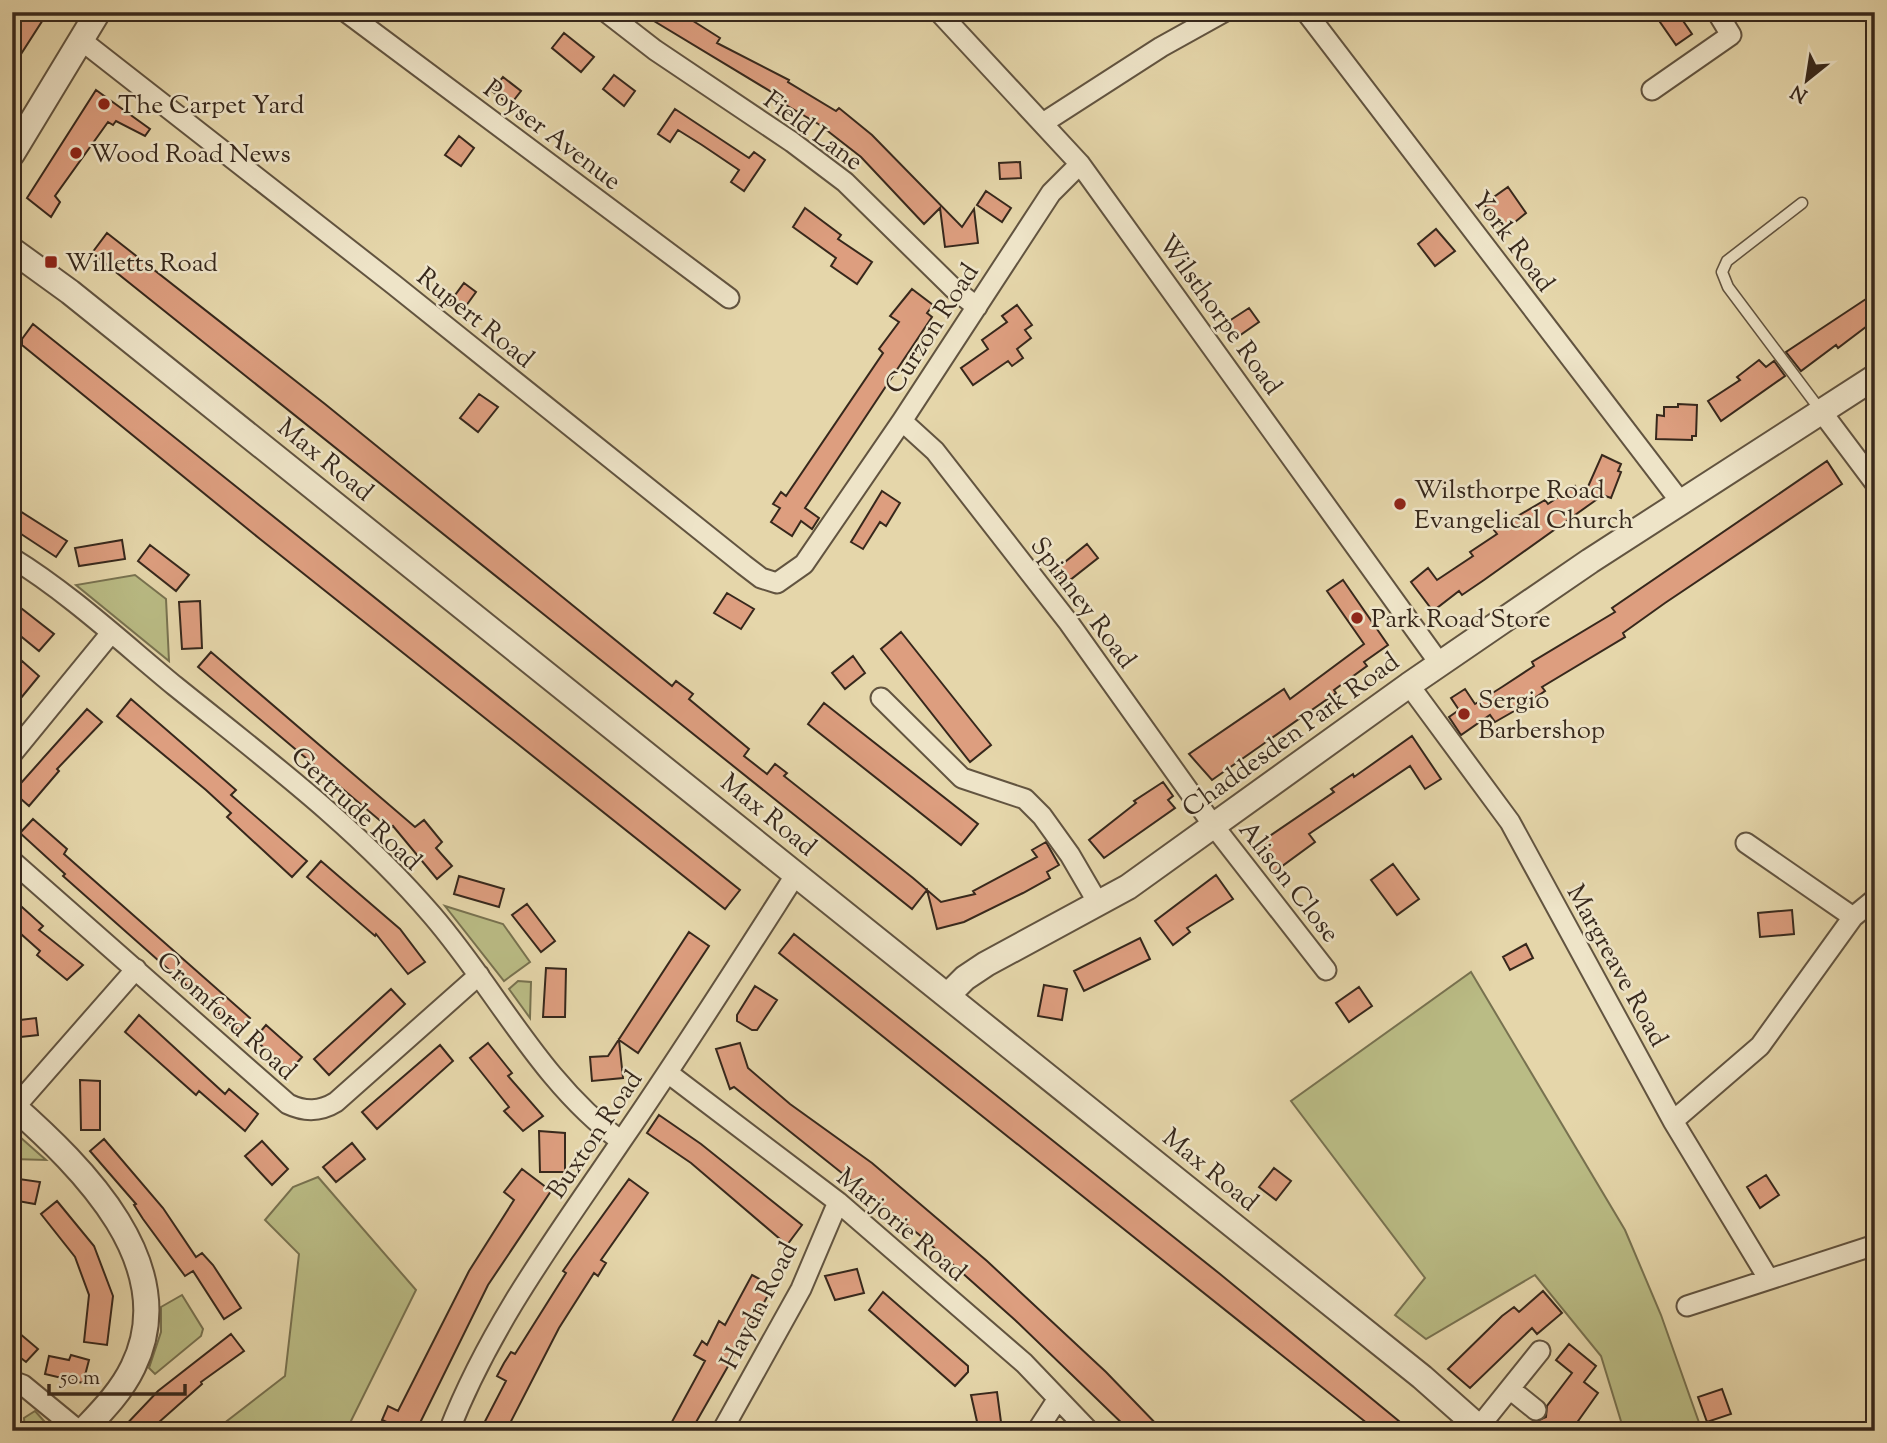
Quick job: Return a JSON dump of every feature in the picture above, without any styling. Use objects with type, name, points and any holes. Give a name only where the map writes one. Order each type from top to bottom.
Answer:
[{"type":"street","points":[[12,154],[99,12]]},
{"type":"street","name":"Poyser Avenue","points":[[346,12],[729,299]]},
{"type":"street","name":"Field Lane","points":[[606,12],[845,182],[954,289],[977,307]]},
{"type":"street","name":"Wilsthorpe Road","points":[[939,12],[1080,164],[1440,664]]},
{"type":"street","points":[[1043,122],[1161,47],[1224,12]]},
{"type":"street","name":"York Road","points":[[1306,12],[1680,501]]},
{"type":"street","points":[[1652,90],[1731,35],[1717,12]]},
{"type":"street","name":"Rupert Road","points":[[80,40],[394,284],[761,578],[777,583],[804,564],[831,525]]},
{"type":"street","name":"Curzon Road","points":[[831,525],[1051,193],[1080,164]]},
{"type":"street","name":"Max Road","points":[[12,250],[70,292],[948,995],[1422,1377],[1481,1429]]},
{"type":"street","name":"Chaddesden Park Road","points":[[948,995],[965,978],[986,964],[1137,881],[1409,685],[1680,501],[1875,377]]},
{"type":"street","points":[[1821,411],[1875,483]]},
{"type":"street","name":"Spinney Road","points":[[902,421],[922,436],[1069,623],[1213,825]]},
{"type":"street","name":"Gertrude Road","points":[[12,558],[111,633],[256,752],[369,851],[431,914],[554,1078],[592,1120],[621,1142]]},
{"type":"street","points":[[12,754],[111,633]]},
{"type":"street","name":"Margreave Road","points":[[1409,685],[1510,822],[1673,1121],[1768,1278]]},
{"type":"street","points":[[881,698],[962,778],[1026,799],[1070,855],[1098,903]]},
{"type":"street","name":"Alison Close","points":[[1213,825],[1325,970]]},
{"type":"street","points":[[1746,843],[1853,917]]},
{"type":"street","name":"Cromford Road","points":[[12,861],[288,1104],[309,1111],[336,1102],[479,975]]},
{"type":"street","name":"Buxton Road","points":[[449,1431],[463,1395],[529,1276],[668,1073],[796,874]]},
{"type":"street","points":[[1673,1121],[1760,1046],[1853,917],[1875,899]]},
{"type":"street","points":[[16,1380],[81,1431],[116,1394],[138,1353],[146,1309],[140,1266],[131,1241],[90,1185],[14,1106],[136,969]]},
{"type":"street","name":"Marjorie Road","points":[[668,1073],[838,1202],[1024,1363],[1089,1431]]},
{"type":"street","name":"Haydn Road","points":[[722,1431],[801,1289],[838,1202]]},
{"type":"street","points":[[1687,1306],[1875,1245]]},
{"type":"street","points":[[1481,1429],[1540,1351]]},
{"type":"street","points":[[1510,1389],[1536,1410]]},
{"type":"street","points":[[1037,1431],[1057,1400]]},
{"type":"lane","points":[[1802,203],[1727,261],[1722,272],[1728,287],[1821,411]]},
{"type":"green space","points":[[135,575],[166,599],[169,661],[76,585]]},
{"type":"green space","points":[[445,906],[503,924],[530,962],[504,981]]},
{"type":"green space","points":[[1471,972],[1625,1230],[1661,1315],[1702,1431],[1674,1431],[1672,1422],[1638,1431],[1624,1431],[1601,1356],[1535,1275],[1426,1339],[1395,1315],[1425,1278],[1291,1101]]},
{"type":"green space","points":[[518,981],[531,982],[530,1018],[509,989]]},
{"type":"green space","points":[[12,1130],[46,1160],[12,1159]]},
{"type":"green space","points":[[318,1177],[416,1290],[346,1431],[214,1431],[285,1376],[299,1254],[265,1220],[293,1187]]},
{"type":"green space","points":[[182,1295],[203,1329],[201,1336],[155,1374],[149,1368],[161,1332],[161,1307]]},
{"type":"green space","points":[[35,1411],[53,1431],[25,1431],[24,1418]]},
{"type":"building","points":[[12,12],[48,12],[12,68]]},
{"type":"building","points":[[661,12],[694,12],[690,19],[720,38],[717,43],[789,80],[788,82],[836,111],[839,108],[872,135],[962,227],[974,209],[978,243],[945,247],[940,208],[924,224],[861,157],[820,125],[786,105],[788,102],[654,21]]},
{"type":"building","points":[[1653,12],[1677,12],[1692,34],[1676,45]]},
{"type":"building","points":[[564,33],[594,57],[581,72],[552,48]]},
{"type":"building","points":[[614,75],[635,91],[624,106],[603,89]]},
{"type":"building","points":[[503,77],[521,91],[510,105],[492,91]]},
{"type":"building","points":[[96,90],[150,129],[145,136],[116,121],[113,125],[108,122],[55,196],[60,202],[51,217],[27,198]]},
{"type":"building","points":[[675,109],[749,158],[754,152],[765,160],[744,191],[731,182],[739,170],[702,145],[678,130],[670,142],[658,134]]},
{"type":"building","points":[[459,136],[474,148],[461,166],[445,155]]},
{"type":"building","points":[[1020,162],[1021,178],[1000,179],[999,163]]},
{"type":"building","points":[[1508,187],[1526,213],[1504,231],[1484,204]]},
{"type":"building","points":[[986,191],[1011,208],[1002,222],[977,205]]},
{"type":"building","points":[[805,208],[841,235],[838,239],[872,262],[857,284],[831,266],[836,258],[793,227]]},
{"type":"building","points":[[1436,229],[1455,251],[1435,266],[1418,244]]},
{"type":"building","points":[[107,233],[325,404],[672,686],[676,681],[693,694],[689,699],[749,749],[744,756],[767,774],[775,764],[787,773],[784,776],[913,878],[927,890],[912,909],[92,253]]},
{"type":"building","points":[[464,283],[476,292],[463,310],[450,302]]},
{"type":"building","points":[[912,289],[933,305],[927,313],[932,317],[805,508],[819,518],[812,529],[801,521],[792,536],[771,522],[780,508],[773,504],[781,492],[786,496],[883,353],[879,349],[899,322],[890,316]]},
{"type":"building","points":[[1875,293],[1875,320],[1801,371],[1786,352]]},
{"type":"building","points":[[1017,305],[1032,325],[1025,330],[1031,338],[1017,349],[1023,358],[1012,366],[1008,361],[973,385],[961,368],[988,349],[982,340],[1007,322],[1002,316]]},
{"type":"building","points":[[1249,308],[1259,322],[1236,338],[1226,323]]},
{"type":"building","points":[[33,324],[740,890],[725,909],[260,539],[22,345],[22,339]]},
{"type":"building","points":[[1759,360],[1766,367],[1774,361],[1785,376],[1721,421],[1708,401],[1740,380],[1737,377]]},
{"type":"building","points":[[479,394],[498,407],[478,432],[460,418]]},
{"type":"building","points":[[1678,404],[1697,405],[1696,436],[1692,436],[1692,440],[1656,439],[1657,415],[1664,416],[1664,407],[1678,407]]},
{"type":"building","points":[[1602,455],[1621,464],[1618,471],[1621,472],[1611,498],[1603,495],[1484,580],[1462,595],[1459,591],[1433,611],[1411,582],[1428,568],[1437,580],[1473,556],[1470,552],[1497,534],[1494,530],[1545,500],[1548,504],[1575,486],[1583,498]]},
{"type":"building","points":[[1827,461],[1842,484],[1665,603],[1623,633],[1625,637],[1542,687],[1545,691],[1523,706],[1495,722],[1490,715],[1461,735],[1449,717],[1459,710],[1451,698],[1465,689],[1475,704],[1502,687],[1534,666],[1532,662],[1615,612],[1612,608]]},
{"type":"building","points":[[882,491],[900,503],[886,526],[880,522],[863,549],[851,542]]},
{"type":"building","points":[[12,506],[67,541],[56,557],[12,528]]},
{"type":"building","points":[[122,540],[125,559],[79,566],[75,548]]},
{"type":"building","points":[[1087,544],[1098,558],[1065,584],[1054,571]]},
{"type":"building","points":[[150,545],[189,575],[176,591],[138,561]]},
{"type":"building","points":[[1343,580],[1388,645],[1364,662],[1367,666],[1334,690],[1336,693],[1212,780],[1189,754],[1284,689],[1290,699],[1364,644],[1327,591]]},
{"type":"building","points":[[727,593],[754,609],[741,629],[714,613]]},
{"type":"building","points":[[12,601],[54,634],[39,651],[12,629]]},
{"type":"building","points":[[200,601],[202,648],[182,649],[179,602]]},
{"type":"building","points":[[901,632],[991,745],[970,762],[881,649]]},
{"type":"building","points":[[211,652],[415,827],[424,820],[442,842],[436,848],[452,866],[437,879],[393,826],[390,829],[198,667]]},
{"type":"building","points":[[853,656],[865,673],[845,689],[832,673]]},
{"type":"building","points":[[22,661],[39,676],[12,709],[12,674]]},
{"type":"building","points":[[131,699],[236,790],[231,795],[307,861],[292,877],[227,817],[231,813],[206,790],[117,716]]},
{"type":"building","points":[[824,703],[978,824],[961,845],[808,724]]},
{"type":"building","points":[[87,709],[102,722],[57,769],[59,771],[29,806],[13,792]]},
{"type":"building","points":[[1412,736],[1441,779],[1425,789],[1410,766],[1309,834],[1315,842],[1274,872],[1255,846],[1334,792],[1331,789],[1353,774],[1354,777]]},
{"type":"building","points":[[1163,782],[1173,796],[1168,800],[1175,808],[1104,858],[1089,840],[1136,803],[1134,801]]},
{"type":"building","points":[[33,819],[67,849],[64,854],[250,1018],[238,1031],[63,876],[65,874],[20,833]]},
{"type":"building","points":[[1046,842],[1059,865],[1047,872],[1050,878],[1023,893],[964,922],[937,929],[927,890],[941,902],[975,894],[973,891],[1037,857],[1032,850]]},
{"type":"building","points":[[321,861],[400,929],[425,962],[408,974],[376,934],[375,936],[307,877]]},
{"type":"building","points":[[1393,864],[1419,899],[1397,915],[1371,880]]},
{"type":"building","points":[[1216,875],[1233,899],[1187,928],[1190,932],[1173,945],[1155,921]]},
{"type":"building","points":[[459,876],[504,889],[499,907],[454,894]]},
{"type":"building","points":[[12,898],[43,926],[39,930],[83,965],[67,980],[37,955],[40,951],[12,926]]},
{"type":"building","points":[[527,904],[555,941],[541,952],[512,915]]},
{"type":"building","points":[[1792,910],[1794,934],[1760,937],[1758,913]]},
{"type":"building","points":[[689,932],[709,946],[638,1053],[619,1040],[623,1078],[592,1081],[590,1057],[608,1056]]},
{"type":"building","points":[[794,934],[1220,1274],[1411,1431],[1381,1431],[1370,1422],[1368,1424],[779,953]]},
{"type":"building","points":[[1140,938],[1150,959],[1084,991],[1074,971]]},
{"type":"building","points":[[1526,944],[1533,958],[1510,970],[1503,957]]},
{"type":"building","points":[[546,968],[566,969],[565,1017],[543,1017]]},
{"type":"building","points":[[1044,985],[1067,989],[1062,1020],[1038,1016]]},
{"type":"building","points":[[755,986],[777,1000],[757,1030],[752,1030],[737,1021],[737,1015]]},
{"type":"building","points":[[1359,987],[1372,1006],[1349,1022],[1336,1003]]},
{"type":"building","points":[[391,989],[405,1004],[329,1075],[314,1059]]},
{"type":"building","points":[[139,1015],[225,1094],[229,1089],[258,1114],[245,1131],[199,1091],[196,1095],[125,1032]]},
{"type":"building","points":[[36,1018],[38,1035],[12,1038],[12,1021]]},
{"type":"building","points":[[266,1025],[302,1057],[290,1071],[254,1039]]},
{"type":"building","points":[[488,1043],[512,1073],[508,1076],[543,1116],[523,1131],[504,1111],[509,1107],[470,1058]]},
{"type":"building","points":[[740,1043],[748,1068],[790,1104],[872,1163],[987,1261],[1106,1372],[1163,1431],[1130,1431],[1015,1320],[922,1237],[734,1087],[730,1089],[716,1049]]},
{"type":"building","points":[[440,1045],[453,1061],[377,1129],[362,1112]]},
{"type":"building","points":[[80,1080],[100,1081],[100,1130],[81,1130]]},
{"type":"building","points":[[659,1115],[701,1144],[802,1225],[787,1245],[691,1163],[647,1133]]},
{"type":"building","points":[[539,1131],[565,1133],[565,1172],[540,1172]]},
{"type":"building","points":[[104,1139],[163,1208],[196,1257],[202,1253],[213,1265],[241,1308],[224,1319],[193,1271],[185,1276],[143,1219],[134,1205],[136,1204],[90,1151]]},
{"type":"building","points":[[262,1141],[288,1169],[272,1185],[245,1156]]},
{"type":"building","points":[[352,1143],[365,1159],[336,1182],[323,1167]]},
{"type":"building","points":[[1274,1168],[1291,1181],[1276,1200],[1259,1187]]},
{"type":"building","points":[[522,1169],[551,1191],[488,1285],[416,1431],[407,1431],[382,1420],[388,1406],[398,1411],[469,1271],[514,1200],[504,1192]]},
{"type":"building","points":[[1766,1175],[1779,1195],[1760,1208],[1747,1187]]},
{"type":"building","points":[[12,1178],[40,1182],[35,1204],[12,1200]]},
{"type":"building","points":[[629,1179],[648,1193],[601,1260],[606,1263],[598,1276],[594,1273],[559,1328],[506,1431],[480,1431],[506,1381],[497,1376],[504,1363],[511,1352],[515,1354],[566,1273],[563,1271]]},
{"type":"building","points":[[57,1201],[94,1246],[113,1296],[107,1345],[84,1342],[89,1295],[75,1257],[41,1214]]},
{"type":"building","points":[[857,1269],[864,1293],[835,1300],[825,1276]]},
{"type":"building","points":[[752,1275],[773,1286],[759,1312],[691,1431],[667,1431],[705,1361],[694,1355],[702,1341],[707,1345],[719,1321],[725,1325]]},
{"type":"building","points":[[1543,1291],[1562,1313],[1537,1334],[1532,1328],[1470,1388],[1448,1369],[1502,1316],[1514,1307],[1519,1312]]},
{"type":"building","points":[[883,1292],[968,1366],[968,1372],[955,1386],[869,1310]]},
{"type":"building","points":[[12,1327],[38,1349],[26,1362],[12,1351]]},
{"type":"building","points":[[231,1334],[244,1351],[201,1382],[202,1384],[149,1431],[120,1431],[158,1391]]},
{"type":"building","points":[[1569,1344],[1596,1366],[1584,1382],[1598,1393],[1571,1431],[1527,1431],[1534,1422],[1546,1417],[1547,1406],[1572,1373],[1556,1360]]},
{"type":"building","points":[[71,1355],[89,1360],[83,1383],[45,1374],[49,1356],[69,1360]]},
{"type":"building","points":[[1722,1389],[1731,1414],[1707,1422],[1698,1397]]},
{"type":"building","points":[[997,1392],[1001,1422],[978,1426],[971,1395]]},
{"type":"place","name":"The Carpet Yard","points":[[104,104]]},
{"type":"place","name":"Wood Road News","points":[[76,153]]},
{"type":"place","name":"Willetts Road","points":[[51,262]]},
{"type":"place","name":"Wilsthorpe Road Evangelical Church","points":[[1400,504]]},
{"type":"place","name":"Park Road Store","points":[[1357,618]]},
{"type":"place","name":"Sergio Barbershop","points":[[1464,714]]}]
